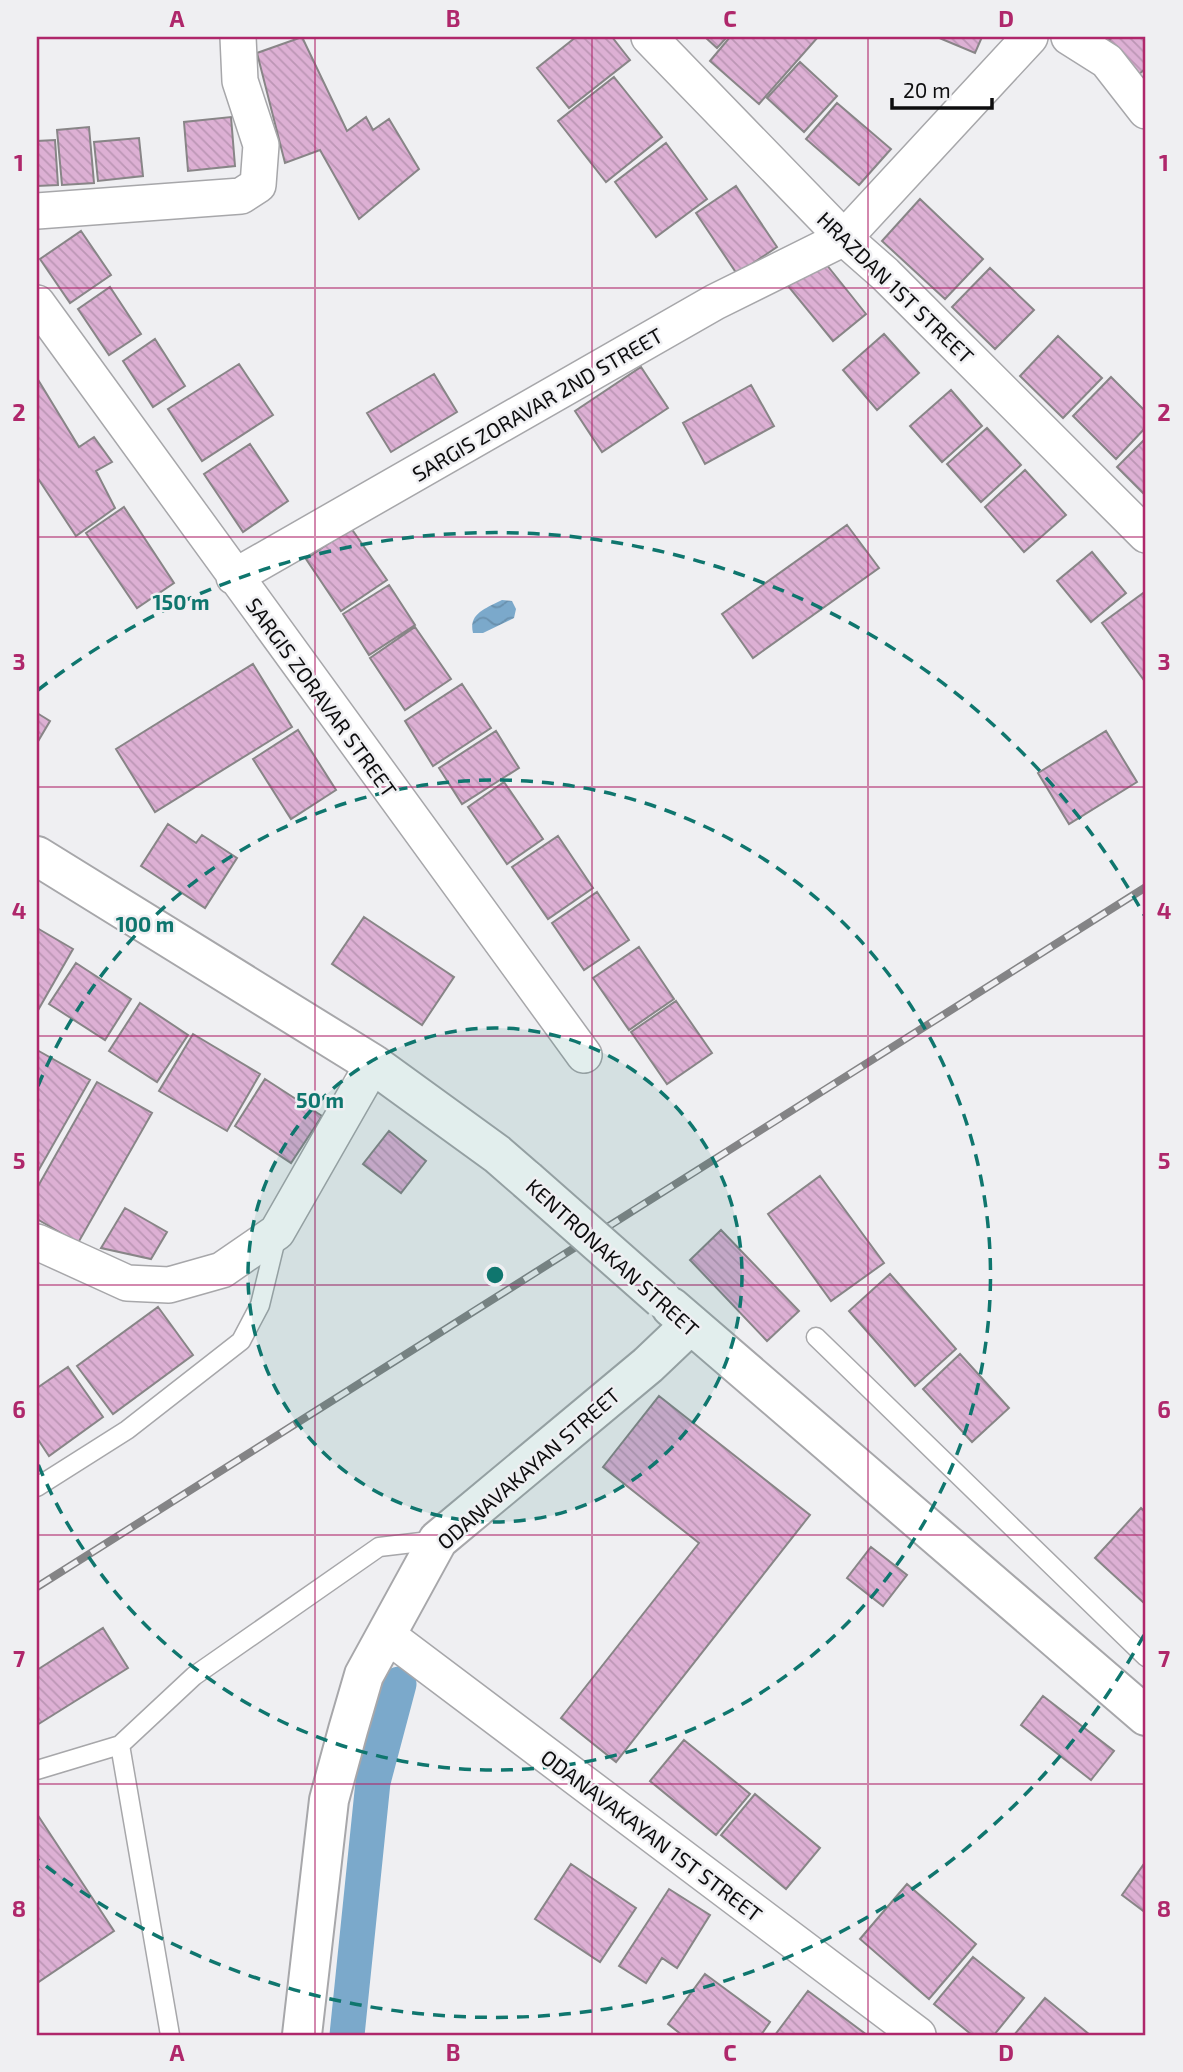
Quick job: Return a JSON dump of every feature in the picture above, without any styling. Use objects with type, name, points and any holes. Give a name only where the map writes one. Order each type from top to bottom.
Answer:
[{"type":"main road","name":"KENTRONAKAN STREET","points":[[37,856],[373,1064],[497,1154],[662,1298],[690,1326],[1146,1716]]},
{"type":"main road","name":"ODANAVAKAYAN STREET","points":[[302,2035],[329,1800],[365,1675],[438,1540],[648,1365],[690,1326]]},
{"type":"street","points":[[37,211],[241,195],[258,186],[261,145],[240,81],[238,37]]},
{"type":"street","name":"HRAZDAN 1ST STREET","points":[[649,37],[844,238],[885,274],[1146,535]]},
{"type":"street","points":[[844,238],[1030,37]]},
{"type":"street","points":[[1069,37],[1107,61],[1146,111]]},
{"type":"street","name":"SARGIS ZORAVAR 2ND STREET","points":[[234,577],[715,302],[844,238]]},
{"type":"street","name":"SARGIS ZORAVAR STREET","points":[[37,303],[584,1055]]},
{"type":"street","points":[[37,1242],[127,1283],[169,1285],[222,1270],[278,1232],[373,1064]]},
{"type":"street","name":"ODANAVAKAYAN 1ST STREET","points":[[387,1635],[918,2035]]},
{"type":"lane","points":[[37,1487],[127,1430],[241,1342],[260,1305],[278,1232]]},
{"type":"lane","points":[[816,1337],[1146,1657]]},
{"type":"lane","points":[[37,1770],[120,1745],[194,1676],[379,1546],[438,1540]]},
{"type":"lane","points":[[120,1745],[170,2035]]},
{"type":"water","points":[[502,600],[512,601],[516,609],[514,618],[483,633],[473,633],[472,626],[476,616]]},
{"type":"building","points":[[302,37],[347,131],[366,117],[373,130],[389,119],[419,169],[359,219],[320,150],[285,163],[257,53]]},
{"type":"building","points":[[576,37],[612,37],[630,60],[569,108],[537,68]]},
{"type":"building","points":[[705,37],[727,37],[717,48]]},
{"type":"building","points":[[730,37],[818,37],[759,104],[710,61]]},
{"type":"building","points":[[937,37],[982,37],[975,53]]},
{"type":"building","points":[[1113,37],[1146,37],[1146,68],[1137,76],[1109,40]]},
{"type":"building","points":[[800,62],[837,96],[804,132],[767,98]]},
{"type":"building","points":[[614,77],[662,137],[606,182],[558,121]]},
{"type":"building","points":[[837,103],[891,149],[859,185],[806,139]]},
{"type":"building","points":[[231,117],[235,166],[188,171],[184,122]]},
{"type":"building","points":[[89,127],[94,183],[62,185],[57,130]]},
{"type":"building","points":[[139,138],[143,176],[98,181],[94,142]]},
{"type":"building","points":[[55,140],[58,185],[37,186],[37,141]]},
{"type":"building","points":[[666,143],[707,199],[656,237],[615,182]]},
{"type":"building","points":[[736,186],[777,247],[737,274],[696,213]]},
{"type":"building","points":[[920,199],[983,259],[945,299],[882,241]]},
{"type":"building","points":[[81,231],[111,275],[70,303],[40,259]]},
{"type":"building","points":[[822,259],[866,314],[833,341],[788,286]]},
{"type":"building","points":[[990,268],[1034,310],[995,349],[952,307]]},
{"type":"building","points":[[110,287],[141,334],[109,355],[78,309]]},
{"type":"building","points":[[884,334],[919,373],[877,410],[843,370]]},
{"type":"building","points":[[1058,336],[1102,378],[1063,418],[1020,376]]},
{"type":"building","points":[[155,339],[185,386],[153,407],[123,361]]},
{"type":"building","points":[[239,364],[273,415],[202,461],[168,409]]},
{"type":"building","points":[[641,367],[668,408],[602,452],[575,411]]},
{"type":"building","points":[[434,374],[457,412],[391,452],[367,413]]},
{"type":"building","points":[[1111,377],[1146,412],[1146,427],[1116,459],[1073,416]]},
{"type":"building","points":[[37,378],[79,447],[94,437],[112,462],[96,471],[115,508],[76,536],[37,477]]},
{"type":"building","points":[[751,385],[774,426],[705,464],[683,423]]},
{"type":"building","points":[[951,390],[982,426],[942,462],[910,426]]},
{"type":"building","points":[[987,428],[1021,465],[981,502],[947,464]]},
{"type":"building","points":[[1146,438],[1146,496],[1117,467]]},
{"type":"building","points":[[250,444],[288,501],[243,532],[204,474]]},
{"type":"building","points":[[1025,470],[1066,515],[1024,552],[985,507]]},
{"type":"building","points":[[124,507],[174,583],[137,608],[86,533]]},
{"type":"building","points":[[847,525],[879,568],[753,658],[722,614]]},
{"type":"building","points":[[351,528],[387,580],[341,611],[306,559]]},
{"type":"building","points":[[1092,552],[1126,593],[1091,622],[1057,581]]},
{"type":"building","points":[[389,585],[415,625],[369,655],[343,614]]},
{"type":"building","points":[[1146,591],[1146,683],[1102,623]]},
{"type":"building","points":[[415,627],[451,679],[405,710],[370,658]]},
{"type":"building","points":[[253,664],[292,727],[155,812],[116,749]]},
{"type":"building","points":[[462,684],[491,728],[433,766],[405,721]]},
{"type":"building","points":[[37,713],[50,721],[37,743]]},
{"type":"building","points":[[298,730],[336,790],[291,819],[253,759]]},
{"type":"building","points":[[496,731],[519,768],[462,804],[439,768]]},
{"type":"building","points":[[1106,731],[1137,782],[1069,824],[1038,773]]},
{"type":"building","points":[[504,782],[543,839],[507,864],[468,807]]},
{"type":"building","points":[[168,824],[196,843],[202,835],[237,858],[205,908],[141,866]]},
{"type":"building","points":[[558,836],[593,888],[548,919],[512,867]]},
{"type":"building","points":[[597,892],[629,940],[584,970],[552,923]]},
{"type":"building","points":[[364,917],[454,977],[422,1025],[332,964]]},
{"type":"building","points":[[37,928],[73,949],[37,1012]]},
{"type":"building","points":[[639,947],[674,999],[629,1030],[593,978]]},
{"type":"building","points":[[76,963],[131,999],[105,1040],[49,1004]]},
{"type":"building","points":[[676,1001],[712,1053],[667,1084],[631,1032]]},
{"type":"building","points":[[140,1003],[188,1035],[157,1082],[109,1051]]},
{"type":"building","points":[[193,1034],[260,1074],[227,1131],[159,1091]]},
{"type":"building","points":[[37,1050],[90,1080],[37,1173]]},
{"type":"building","points":[[265,1079],[322,1116],[291,1163],[235,1126]]},
{"type":"building","points":[[97,1082],[152,1113],[78,1243],[37,1219],[37,1188]]},
{"type":"building","points":[[389,1131],[426,1161],[401,1193],[363,1164]]},
{"type":"building","points":[[820,1176],[884,1263],[831,1301],[768,1214]]},
{"type":"building","points":[[125,1208],[167,1232],[151,1259],[101,1248]]},
{"type":"building","points":[[721,1230],[799,1311],[767,1341],[690,1260]]},
{"type":"building","points":[[890,1274],[956,1349],[915,1386],[849,1311]]},
{"type":"building","points":[[158,1307],[193,1355],[113,1414],[77,1366]]},
{"type":"building","points":[[960,1354],[1009,1408],[972,1442],[923,1389]]},
{"type":"building","points":[[68,1367],[103,1417],[49,1456],[37,1438],[37,1388]]},
{"type":"building","points":[[659,1396],[810,1515],[616,1762],[561,1718],[699,1543],[603,1467]]},
{"type":"building","points":[[1141,1508],[1146,1513],[1144,1603],[1095,1558]]},
{"type":"building","points":[[871,1547],[907,1575],[883,1606],[847,1578]]},
{"type":"building","points":[[103,1628],[128,1668],[37,1725],[37,1670]]},
{"type":"building","points":[[1043,1696],[1114,1751],[1091,1780],[1021,1725]]},
{"type":"building","points":[[684,1740],[750,1794],[716,1835],[650,1781]]},
{"type":"building","points":[[755,1794],[820,1848],[786,1889],[721,1835]]},
{"type":"building","points":[[37,1814],[114,1931],[37,1983]]},
{"type":"building","points":[[1146,1861],[1146,1913],[1122,1895]]},
{"type":"building","points":[[571,1864],[636,1908],[600,1962],[535,1919]]},
{"type":"building","points":[[907,1884],[976,1944],[929,1999],[860,1939]]},
{"type":"building","points":[[669,1889],[710,1915],[677,1968],[662,1958],[646,1983],[619,1966]]},
{"type":"building","points":[[973,1957],[1024,1998],[994,2035],[972,2035],[934,2004]]},
{"type":"building","points":[[705,1974],[770,2022],[761,2035],[682,2035],[668,2024]]},
{"type":"building","points":[[808,1991],[867,2035],[775,2035]]},
{"type":"building","points":[[1045,1998],[1090,2035],[1014,2035]]},
{"type":"waterway","points":[[347,2035],[373,1782],[399,1684]]},
{"type":"railway","points":[[37,1587],[1146,887]]}]
